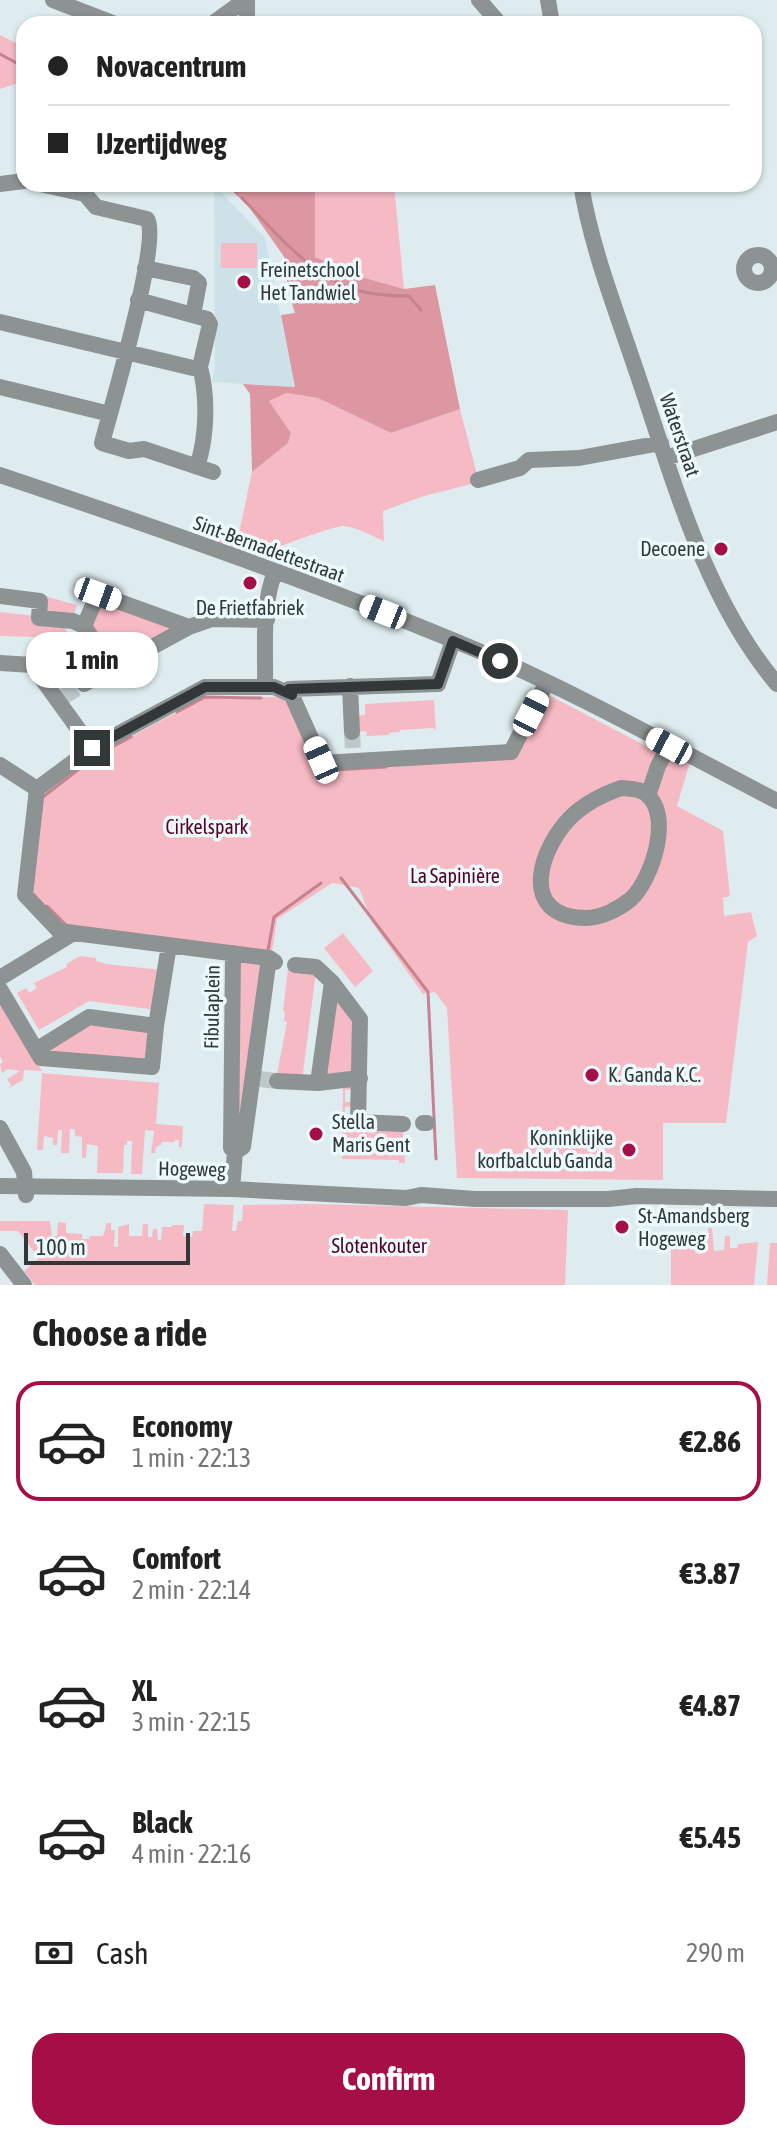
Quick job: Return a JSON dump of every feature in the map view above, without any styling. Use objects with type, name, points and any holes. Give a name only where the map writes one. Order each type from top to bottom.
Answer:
[{"type":"street","points":[[53,0],[94,16]]},
{"type":"street","points":[[223,16],[246,0]]},
{"type":"street","points":[[479,0],[493,16]]},
{"type":"street","points":[[76,192],[85,194],[96,207],[147,219],[152,226],[138,300],[102,443],[129,451],[144,449],[205,469],[202,453],[206,386],[200,367],[210,324],[207,319],[138,300]]},
{"type":"street","name":"Waterstraat","points":[[583,192],[614,306],[696,540],[745,643],[777,684]]},
{"type":"street","points":[[145,268],[193,278],[199,283],[193,315]]},
{"type":"street","points":[[0,322],[193,368],[200,367]]},
{"type":"street","points":[[0,387],[110,414]]},
{"type":"street","points":[[478,480],[520,468],[529,460],[664,450],[777,422]]},
{"type":"street","name":"Sint-Bernadettestraat","points":[[0,475],[324,589],[453,641],[547,682],[777,801]]},
{"type":"street","points":[[265,686],[269,586],[275,572]]},
{"type":"street","points":[[84,626],[98,594],[189,627]]},
{"type":"street","points":[[0,596],[40,601],[39,618],[73,621],[84,626],[111,667]]},
{"type":"street","points":[[84,684],[189,627],[212,619],[267,620]]},
{"type":"street","points":[[233,953],[59,931],[25,895],[37,789],[92,748],[205,687],[265,686],[291,692],[350,686],[438,684],[453,641]]},
{"type":"street","points":[[0,663],[32,665],[60,699],[92,748]]},
{"type":"street","points":[[291,692],[322,763],[353,756],[511,752],[547,682]]},
{"type":"street","points":[[350,686],[352,732]]},
{"type":"street","points":[[648,796],[669,746]]},
{"type":"street","points":[[0,765],[37,789]]},
{"type":"street","points":[[621,788],[637,789],[648,796],[658,809],[660,824],[650,865],[632,897],[610,912],[590,918],[575,917],[551,907],[541,893],[540,881],[549,849],[563,826],[605,793],[621,788]]},
{"type":"street","points":[[0,978],[72,934]]},
{"type":"street","points":[[0,989],[41,1058],[152,1067],[169,945]]},
{"type":"street","name":"Fibulaplein","points":[[232,1189],[235,1152],[231,1148],[233,953],[272,960],[263,1079],[243,1147],[235,1152]]},
{"type":"street","points":[[295,965],[316,967],[332,982],[360,1019],[358,1122],[403,1124]]},
{"type":"street","points":[[318,1083],[332,982]]},
{"type":"street","points":[[36,1050],[89,1017],[156,1026]]},
{"type":"street","points":[[263,1079],[318,1083],[360,1078]]},
{"type":"street","points":[[0,1128],[24,1172],[27,1191]]},
{"type":"street","name":"Hogeweg","points":[[0,1186],[27,1191],[232,1189],[383,1196],[421,1187],[437,1187],[506,1197],[777,1199]]},
{"type":"street","points":[[0,1254],[24,1285]]},
{"type":"shaded area","name":"Freinetschool Het Tandwiel","points":[[214,192],[221,192],[265,238],[295,387],[212,382],[215,365]]},
{"type":"shaded area","points":[[233,192],[315,192],[315,257],[365,278],[404,289],[435,285],[460,409],[391,433],[318,398],[286,393],[269,401],[291,433],[288,443],[252,472],[250,394],[243,384],[295,387],[281,315],[295,313],[288,291],[285,258],[249,207]]},
{"type":"green space","points":[[0,35],[16,43],[16,84],[0,89]]},
{"type":"green space","points":[[315,192],[395,192],[404,289],[365,278],[315,257]]},
{"type":"green space","points":[[221,243],[257,243],[257,268],[221,268]]},
{"type":"green space","points":[[286,393],[318,398],[391,433],[460,409],[479,482],[424,496],[383,511],[384,541],[343,526],[298,540],[255,559],[218,547],[221,534],[238,538],[252,472],[288,443],[291,433],[268,400]]},
{"type":"green space","points":[[41,595],[77,605],[72,620],[43,618]]},
{"type":"green space","points":[[102,603],[172,628],[115,661],[90,627]]},
{"type":"green space","points":[[0,612],[61,623],[94,669],[80,678],[71,664],[66,666],[47,643],[41,647],[36,644],[37,637],[0,636]]},
{"type":"green space","points":[[545,693],[661,754],[690,762],[677,806],[723,831],[730,896],[723,898],[724,916],[751,912],[757,936],[748,942],[726,1123],[663,1123],[663,1180],[457,1178],[447,1008],[435,992],[423,994],[372,922],[359,888],[332,883],[277,919],[272,951],[67,927],[32,892],[43,797],[97,755],[205,697],[285,697],[321,766],[513,755]]},
{"type":"green space","points":[[434,700],[436,730],[400,730],[389,735],[367,736],[366,731],[357,732],[356,716],[365,715],[365,704]]},
{"type":"green space","points":[[343,933],[373,971],[355,987],[324,948]]},
{"type":"green space","points":[[80,956],[96,958],[96,961],[106,964],[162,970],[156,1010],[89,1001],[39,1030],[17,993],[26,988],[29,993],[37,988],[34,983],[67,967],[66,964]]},
{"type":"green space","points":[[237,961],[262,961],[239,1144]]},
{"type":"green space","points":[[288,969],[316,972],[302,1081],[277,1074],[287,1022],[284,1021],[283,1010]]},
{"type":"green space","points":[[335,999],[352,1019],[352,1074],[326,1074]]},
{"type":"green space","points":[[0,1001],[42,1071],[24,1070],[23,1080],[9,1088],[11,1085],[7,1079],[20,1071],[8,1069],[2,1073]]},
{"type":"green space","points":[[94,1023],[147,1030],[147,1060],[47,1053],[47,1049]]},
{"type":"green space","points":[[42,1073],[159,1083],[156,1124],[183,1126],[182,1147],[179,1147],[179,1140],[162,1142],[155,1153],[151,1153],[154,1131],[145,1130],[142,1174],[131,1174],[132,1141],[124,1145],[123,1173],[97,1173],[98,1146],[87,1144],[86,1158],[82,1158],[82,1137],[75,1136],[75,1129],[70,1129],[69,1153],[61,1153],[62,1130],[58,1130],[57,1145],[53,1145],[53,1138],[44,1136],[43,1150],[37,1150]]},
{"type":"green space","points":[[354,1085],[354,1089],[345,1090],[345,1102],[354,1102],[354,1106],[345,1107],[345,1126],[403,1127],[405,1163],[399,1163],[399,1160],[342,1159],[343,1086]]},
{"type":"green space","name":"Slotenkouter","points":[[204,1204],[234,1205],[232,1231],[236,1231],[238,1221],[242,1221],[243,1205],[568,1210],[565,1285],[35,1285],[24,1271],[39,1258],[18,1231],[0,1231],[0,1221],[50,1221],[52,1236],[57,1236],[58,1222],[66,1223],[66,1233],[82,1234],[82,1239],[89,1239],[90,1236],[103,1236],[107,1223],[111,1223],[111,1230],[115,1230],[114,1247],[118,1247],[118,1227],[129,1224],[129,1236],[142,1236],[143,1224],[148,1224],[148,1237],[152,1237],[153,1229],[157,1229],[158,1240],[161,1240],[162,1227],[172,1225],[184,1225],[183,1236],[192,1237],[193,1231],[202,1231]]},
{"type":"green space","points":[[708,1228],[712,1228],[714,1251],[724,1250],[725,1236],[730,1236],[730,1248],[758,1242],[754,1285],[671,1285],[671,1235],[693,1238],[694,1232],[708,1232]]},
{"type":"green space","points":[[770,1243],[777,1243],[777,1285],[767,1285]]},
{"type":"waterway","points":[[0,54],[16,63]]},
{"type":"waterway","points":[[242,198],[291,248],[332,280],[362,291],[409,296],[421,310]]},
{"type":"waterway","points":[[177,712],[205,697],[261,698]]},
{"type":"waterway","points":[[43,797],[97,755],[131,737]]},
{"type":"waterway","points":[[334,770],[386,767]]},
{"type":"waterway","points":[[341,878],[428,992],[436,1159]]},
{"type":"waterway","points":[[268,950],[274,917],[321,883]]},
{"type":"waterway","points":[[47,906],[67,926]]},
{"type":"tunnel","points":[[63,697],[84,684]]},
{"type":"tunnel","points":[[352,732],[353,752]]},
{"type":"tunnel","points":[[260,1079],[277,1081]]},
{"type":"place","name":"Freinetschool Het Tandwiel","points":[[244,282]]},
{"type":"place","name":"Decoene","points":[[721,549]]},
{"type":"place","name":"De Frietfabriek","points":[[250,583]]},
{"type":"place","name":"K. Ganda K.C.","points":[[592,1075]]},
{"type":"place","name":"Stella Maris Gent","points":[[316,1134]]},
{"type":"place","name":"Koninklijke korfbalclub Ganda","points":[[629,1150]]},
{"type":"place","name":"St-Amandsberg Hogeweg","points":[[622,1227]]},
{"type":"route","points":[[92,748],[205,687],[265,686],[292,695],[289,689],[438,684],[453,641],[500,661]]},
{"type":"park label","name":"Cirkelspark","points":[[207,827]]},
{"type":"park label","name":"La Sapinière","points":[[455,876]]}]
